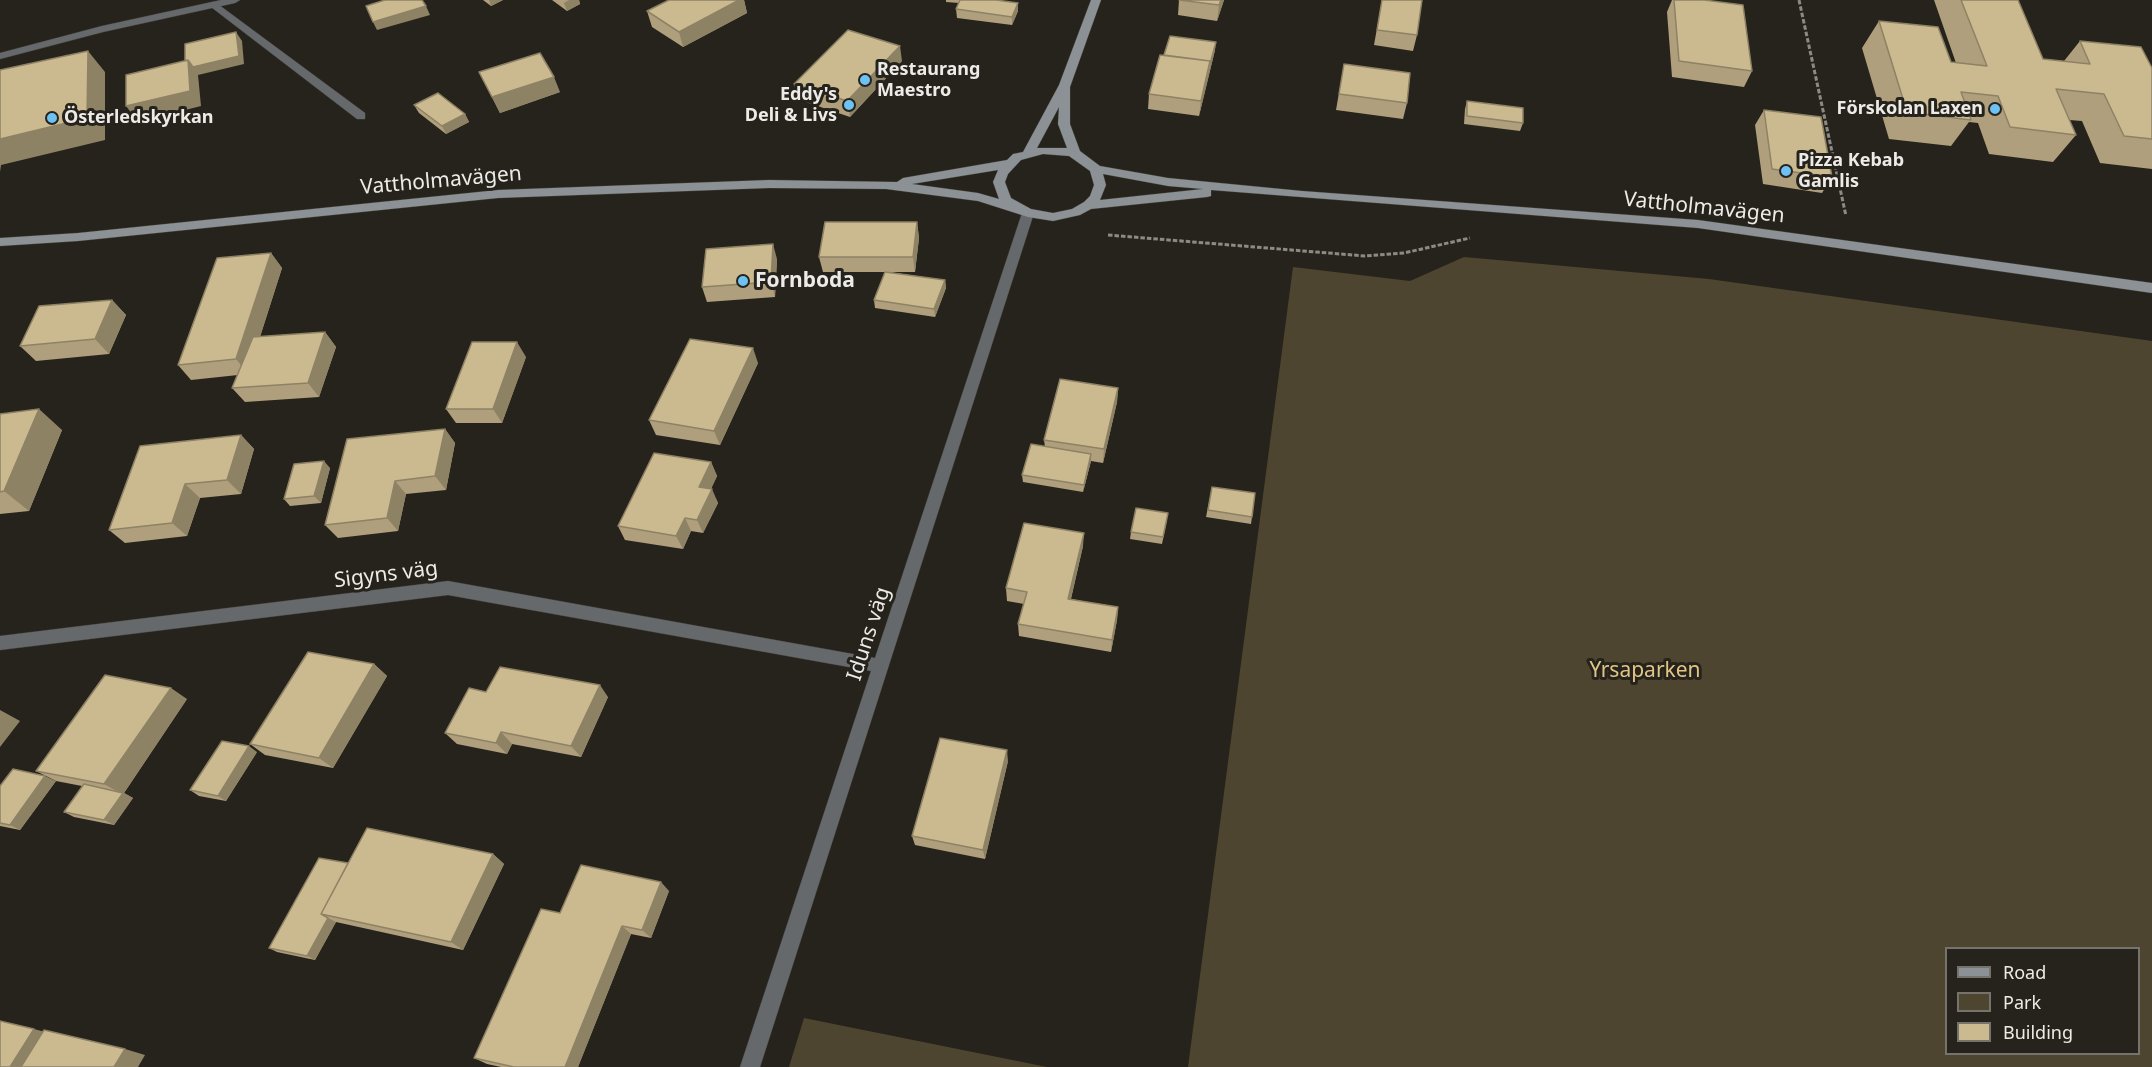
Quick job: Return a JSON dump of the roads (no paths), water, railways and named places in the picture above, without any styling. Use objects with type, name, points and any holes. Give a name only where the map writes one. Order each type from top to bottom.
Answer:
[{"type":"main road","points":[[1028,153],[1065,85],[1096,0]]},
{"type":"main road","points":[[1065,85],[1064,124],[1074,154]]},
{"type":"main road","points":[[1058,150],[1074,154],[1082,157],[1096,169],[1100,185],[1095,198],[1076,212],[1053,217],[1021,210],[1001,192],[999,182],[1002,173],[1009,164],[1028,153],[1058,150]]},
{"type":"main road","name":"Vattholmavägen","points":[[886,185],[1009,164]]},
{"type":"main road","name":"Vattholmavägen","points":[[1096,169],[1168,182],[1250,190],[1698,224],[2152,288]]},
{"type":"main road","name":"Vattholmavägen","points":[[0,242],[78,237],[498,194],[769,184],[886,185],[978,197],[1021,210]]},
{"type":"main road","name":"Vattholmavägen","points":[[1088,205],[1250,190]]},
{"type":"street","points":[[0,56],[102,29],[235,0]]},
{"type":"street","points":[[215,5],[362,116]]},
{"type":"street","name":"Iduns väg","points":[[750,1067],[880,666],[1021,210]]},
{"type":"street","name":"Sigyns väg","points":[[0,643],[448,588],[880,666]]},
{"type":"place","name":"Restaurang Maestro","points":[[865,80]]},
{"type":"place","name":"Eddy's Deli & Livs","points":[[849,105]]},
{"type":"place","name":"Förskolan Laxen","points":[[1995,109]]},
{"type":"place","name":"Österledskyrkan","points":[[52,118]]},
{"type":"place","name":"Pizza Kebab Gamlis","points":[[1786,171]]},
{"type":"place","name":"Fornboda","points":[[743,281]]},
{"type":"park label","name":"Yrsaparken","points":[[1645,671]]}]
